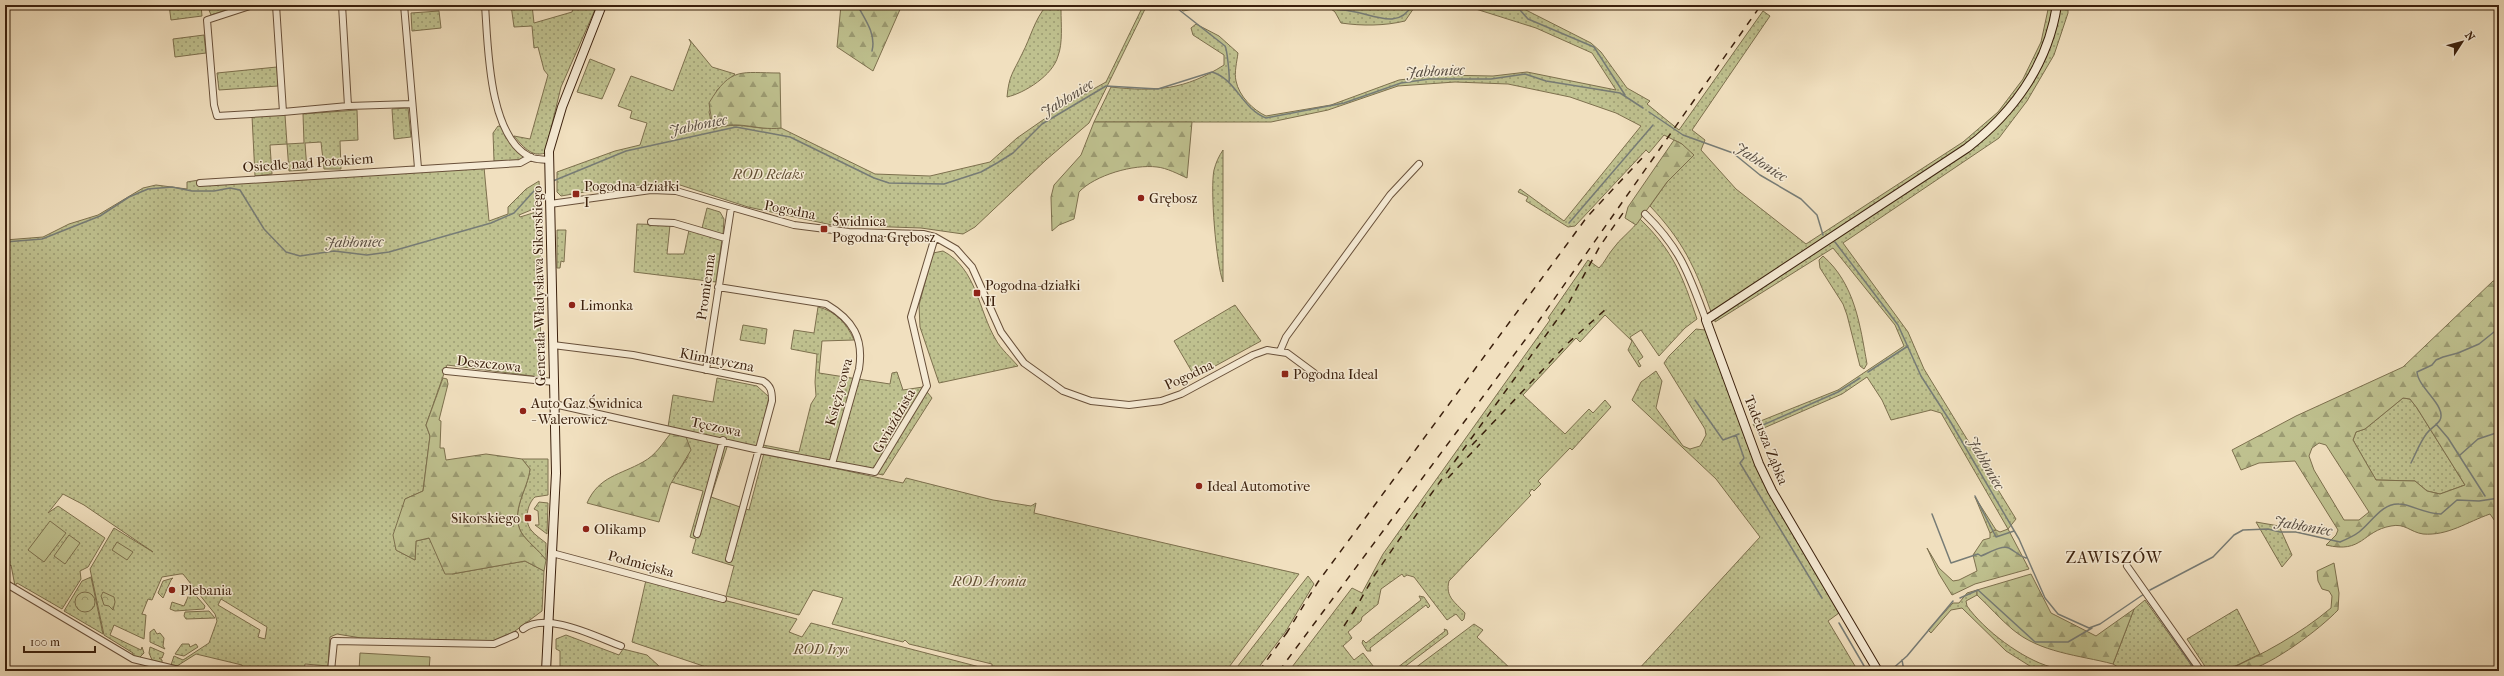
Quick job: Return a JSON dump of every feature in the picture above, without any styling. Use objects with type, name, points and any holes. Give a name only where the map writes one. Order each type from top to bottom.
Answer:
[{"type":"street","points":[[253,5],[207,20],[214,105],[217,116],[348,106],[412,104]]},
{"type":"street","points":[[276,5],[283,112]]},
{"type":"street","points":[[342,5],[348,106]]},
{"type":"street","points":[[404,5],[418,168]]},
{"type":"street","points":[[485,5],[495,97],[508,133],[523,152],[530,157],[548,160]]},
{"type":"street","name":"Generała Władysława Sikorskiego","points":[[546,671],[556,473],[556,404],[554,382],[548,160],[552,137],[562,107],[602,5]]},
{"type":"street","points":[[1706,320],[1967,148],[1992,128],[2009,110],[2030,81],[2046,48],[2057,5]]},
{"type":"street","name":"Osiedle nad Potokiem","points":[[200,183],[418,168],[520,163],[530,157]]},
{"type":"street","points":[[1280,351],[1286,337],[1390,195],[1420,164]]},
{"type":"street","name":"Pogodna","points":[[550,204],[651,190],[676,191],[794,225],[849,232],[923,234],[935,237],[956,249],[972,266],[994,319],[1014,352],[1034,372],[1076,396],[1108,404],[1144,404],[1161,401],[1181,394],[1253,355],[1267,350],[1280,351],[1297,358],[1314,372]]},
{"type":"street","name":"Promienna","points":[[706,370],[725,238],[731,208]]},
{"type":"street","name":"Tadeusza Ząbka","points":[[1646,214],[1662,231],[1681,257],[1759,464],[1772,491],[1878,671]]},
{"type":"street","points":[[651,222],[674,223],[725,238]]},
{"type":"street","name":"Gwiaździsta","points":[[872,472],[878,471],[928,386],[911,317],[935,237]]},
{"type":"street","name":"Księżycowa","points":[[718,287],[826,304],[840,312],[851,324],[858,339],[861,353],[859,369],[832,464]]},
{"type":"street","name":"Klimatyczna","points":[[553,345],[600,350],[762,381],[771,389],[772,401],[729,559]]},
{"type":"street","name":"Deszczowa","points":[[446,371],[554,382]]},
{"type":"street","name":"Tęczowa","points":[[556,404],[723,440],[759,450],[872,472]]},
{"type":"street","points":[[697,534],[723,440]]},
{"type":"street","name":"Podmiejska","points":[[552,553],[723,599]]},
{"type":"street","points":[[2127,566],[2201,671]]},
{"type":"street","points":[[5,583],[133,659],[182,671]]},
{"type":"street","points":[[523,629],[533,623],[565,625],[621,646]]},
{"type":"street","points":[[331,671],[334,641],[494,644],[515,635]]},
{"type":"street","points":[[147,671],[150,664]]},
{"type":"green space","points":[[169,5],[201,5],[202,16],[171,20]]},
{"type":"green space","points":[[207,5],[232,5],[233,8],[211,15]]},
{"type":"green space","points":[[511,5],[532,5],[534,23],[572,12],[575,5],[597,5],[561,87],[545,153],[535,154],[527,150],[514,136],[530,139],[548,75],[544,70],[538,47],[534,48],[532,26],[514,27]]},
{"type":"green space","points":[[841,5],[902,5],[873,71],[837,47]]},
{"type":"green space","points":[[1047,5],[1059,5],[1061,10],[1061,45],[1055,63],[1044,76],[1030,87],[1022,92],[1007,97],[1012,74],[1036,23]]},
{"type":"green space","name":"ROD Relaks","points":[[1115,5],[1147,5],[1089,123],[1046,160],[975,227],[963,234],[921,228],[832,225],[748,207],[677,184],[621,186],[561,196],[557,192],[557,172],[615,151],[640,145],[647,123],[630,118],[632,111],[618,106],[631,76],[673,91],[691,43],[689,39],[712,67],[735,74],[717,90],[709,112],[713,129],[731,125],[772,129],[781,128],[875,174],[930,176],[990,162],[1017,138],[1063,106],[1106,82],[1143,6]]},
{"type":"green space","points":[[1176,5],[1215,5],[1183,11]]},
{"type":"green space","points":[[1326,5],[1376,8],[1416,5],[1405,21],[1381,25],[1357,25],[1341,23],[1335,12]]},
{"type":"green space","points":[[1463,5],[1516,5],[1591,43],[1601,52],[1627,88],[1650,101],[1647,104],[1679,130],[1763,11],[1770,16],[1692,130],[1705,140],[1701,150],[1736,189],[1806,244],[1963,142],[1998,112],[2023,79],[2041,42],[2049,5],[2068,5],[2068,13],[2054,55],[2027,101],[1999,138],[1843,243],[1908,332],[1924,369],[2016,519],[2008,529],[1941,413],[1931,410],[1891,420],[1882,400],[1867,377],[1842,394],[1757,431],[1753,424],[1838,390],[1904,346],[1895,325],[1833,248],[1715,322],[1715,319],[1731,300],[1711,312],[1687,255],[1671,231],[1650,206],[1667,182],[1693,155],[1682,144],[1664,135],[1649,153],[1646,150],[1575,226],[1568,227],[1526,201],[1528,197],[1518,192],[1520,189],[1564,221],[1641,126],[1616,113],[1570,97],[1508,84],[1455,82],[1398,86],[1328,110],[1271,122],[1094,122],[1111,87],[1127,89],[1156,89],[1169,87],[1196,80],[1224,65],[1224,55],[1193,35],[1191,28],[1196,24],[1219,36],[1238,53],[1235,74],[1240,92],[1247,102],[1266,116],[1331,105],[1399,80],[1440,75],[1493,76],[1527,72],[1616,90],[1592,53],[1536,28]]},
{"type":"green space","points":[[439,11],[441,28],[412,31],[411,13]]},
{"type":"green space","points":[[204,35],[206,53],[175,57],[173,39]]},
{"type":"green space","points":[[590,59],[615,69],[602,99],[577,92]]},
{"type":"green space","points":[[277,67],[278,86],[219,90],[217,73]]},
{"type":"green space","points":[[756,72],[780,73],[781,128],[731,125],[713,129],[709,103],[717,91],[731,77],[738,74]]},
{"type":"green space","points":[[408,108],[411,137],[394,139],[392,109]]},
{"type":"green space","points":[[357,110],[358,140],[340,141],[341,169],[324,169],[321,142],[305,143],[307,170],[289,171],[287,144],[304,143],[303,114]]},
{"type":"green space","points":[[285,115],[287,144],[270,145],[272,174],[255,176],[252,116]]},
{"type":"green space","points":[[1094,122],[1192,122],[1187,178],[1172,171],[1157,167],[1137,167],[1115,172],[1095,180],[1079,192],[1074,219],[1059,225],[1052,231],[1051,197],[1054,185],[1081,155]]},
{"type":"green space","points":[[498,126],[502,127],[524,158],[517,161],[494,161],[493,133]]},
{"type":"green space","points":[[1674,140],[1682,144],[1694,155],[1667,182],[1636,225],[1625,218],[1628,207]]},
{"type":"green space","points":[[1223,150],[1223,282],[1220,273],[1216,243],[1213,209],[1213,179],[1214,170]]},
{"type":"green space","points":[[484,167],[489,221],[508,214],[508,207],[526,189],[539,181],[540,201],[535,204],[536,208],[519,215],[520,217],[536,212],[538,215],[541,266],[540,377],[447,365],[426,425],[430,436],[423,491],[405,499],[396,550],[415,560],[416,541],[430,538],[441,561],[452,574],[525,561],[544,571],[542,611],[507,637],[495,642],[361,638],[337,634],[330,637],[328,666],[305,664],[304,671],[243,671],[242,665],[196,654],[177,666],[171,665],[174,656],[183,660],[209,643],[217,621],[215,614],[183,574],[180,574],[162,577],[152,600],[148,599],[142,614],[146,615],[144,639],[114,625],[110,635],[141,650],[142,647],[144,653],[139,658],[132,656],[133,653],[104,635],[90,569],[114,528],[153,552],[84,505],[63,494],[48,513],[58,506],[105,538],[88,567],[80,571],[81,579],[62,609],[17,583],[15,586],[11,565],[5,568],[5,240],[43,237],[69,224],[98,215],[143,188],[156,185],[187,189],[187,182],[199,180]],"holes":[[[221,599],[267,627],[265,639],[258,637],[260,630],[218,605]]]},
{"type":"green space","points":[[707,208],[720,212],[724,219],[723,235],[702,228]]},
{"type":"green space","points":[[1640,219],[1661,242],[1676,265],[1687,289],[1697,319],[1685,328],[1659,356],[1641,330],[1630,337],[1643,357],[1638,361],[1641,366],[1639,367],[1628,350],[1632,341],[1605,315],[1580,342],[1576,338],[1523,395],[1565,434],[1589,409],[1593,413],[1605,400],[1611,407],[1572,450],[1570,448],[1538,481],[1541,484],[1534,491],[1532,489],[1529,493],[1531,495],[1449,581],[1448,591],[1452,599],[1465,613],[1462,621],[1456,614],[1447,620],[1414,577],[1407,575],[1404,577],[1402,574],[1381,589],[1378,604],[1362,617],[1361,621],[1348,632],[1352,638],[1343,646],[1354,660],[1363,653],[1377,671],[1289,671],[1352,588],[1362,593],[1383,554],[1550,320],[1548,318],[1588,260],[1599,268],[1615,246]]},
{"type":"green space","points":[[637,224],[670,225],[667,254],[684,254],[689,230],[722,239],[716,282],[634,272]]},
{"type":"green space","points":[[557,230],[566,230],[564,262],[561,261],[560,268],[557,268]]},
{"type":"green space","points":[[943,251],[963,268],[976,291],[996,340],[1018,366],[939,383],[920,327],[919,305],[933,253]]},
{"type":"green space","points":[[1823,256],[1834,267],[1849,292],[1862,335],[1867,364],[1864,369],[1860,366],[1843,304],[1820,268],[1819,260]]},
{"type":"green space","points":[[2493,281],[2499,281],[2499,527],[2490,514],[2441,533],[2423,534],[2396,525],[2374,532],[2362,541],[2348,547],[2326,545],[2336,535],[2338,530],[2295,461],[2259,463],[2241,470],[2232,450],[2296,416],[2403,367]],"holes":[[[2403,398],[2410,399],[2417,408],[2465,485],[2440,494],[2427,491],[2415,481],[2376,480],[2353,440],[2356,432],[2365,429]],[[2319,443],[2326,445],[2369,512],[2359,520],[2344,520],[2314,470],[2309,456],[2312,448]]]},
{"type":"green space","points":[[1235,305],[1261,341],[1195,377],[1174,341]]},
{"type":"green space","points":[[818,307],[830,312],[840,319],[854,340],[822,341],[819,373],[890,384],[892,373],[897,372],[903,390],[923,387],[932,398],[883,475],[668,427],[673,395],[713,402],[717,378],[757,386],[769,397],[758,444],[799,452],[811,404],[816,396],[815,382],[817,354],[791,349],[794,330],[814,333]]},
{"type":"green space","points":[[743,325],[767,329],[765,344],[740,340]]},
{"type":"green space","points":[[1696,329],[1705,330],[1708,334],[1767,489],[1839,613],[1828,621],[1858,671],[1637,671],[1760,537],[1716,479],[1632,400],[1641,382],[1656,371],[1662,381],[1656,408],[1683,446],[1690,449],[1700,446],[1706,435],[1705,429],[1664,363]]},
{"type":"green space","points":[[443,378],[447,379],[448,384],[439,420],[441,421],[440,448],[444,448],[446,460],[486,454],[522,459],[530,469],[529,477],[518,508],[518,524],[524,536],[546,560],[544,571],[525,561],[445,574],[429,538],[416,541],[415,560],[396,550],[393,535],[405,499],[423,491],[430,436],[426,425]]},
{"type":"green space","points":[[2403,398],[2410,399],[2417,408],[2465,485],[2440,494],[2427,491],[2415,481],[2376,480],[2353,440],[2356,432],[2365,429]]},
{"type":"green space","points":[[671,433],[686,437],[691,450],[670,485],[659,522],[587,503],[592,494],[604,482],[652,456]]},
{"type":"green space","name":"ROD Aronia","points":[[686,437],[728,444],[711,497],[749,510],[764,453],[903,483],[906,478],[993,500],[1031,506],[1036,503],[1034,513],[1299,574],[1226,671],[1011,671],[992,666],[992,664],[909,644],[905,640],[903,642],[832,624],[843,598],[813,590],[799,615],[726,596],[734,566],[692,553],[696,539],[690,537],[703,491],[671,482],[688,457]]},
{"type":"green space","points":[[522,459],[548,459],[548,495],[535,497],[528,508],[527,513],[531,530],[546,543],[546,560],[524,536],[518,524],[518,508],[529,477],[530,469]]},
{"type":"green space","points":[[1975,497],[1996,530],[1990,533]]},
{"type":"green space","points":[[539,502],[548,503],[547,534],[535,525],[539,525],[538,511],[534,509]]},
{"type":"green space","points":[[50,521],[66,533],[44,562],[28,550]]},
{"type":"green space","points":[[2256,522],[2279,526],[2292,555],[2282,567]]},
{"type":"green space","points":[[2008,529],[2029,569],[1975,584],[1952,595],[1939,574],[1927,548],[1939,568],[1953,581],[1959,580],[1977,571],[1973,555],[1983,540],[1990,538],[1990,533],[1996,530],[2000,532]]},
{"type":"green space","points":[[69,535],[80,543],[65,564],[54,556]]},
{"type":"green space","points":[[117,542],[133,552],[127,560],[112,550]]},
{"type":"green space","points":[[2334,563],[2339,593],[2338,610],[2330,618],[2308,636],[2269,662],[2246,671],[2225,671],[2253,658],[2307,627],[2331,608],[2332,596],[2329,591],[2322,589],[2318,581],[2317,571]]},
{"type":"green space","points":[[2031,574],[2051,613],[2096,636],[2134,609],[2113,664],[2060,652],[2023,637],[2003,621],[1977,595],[1977,590]]},
{"type":"green space","points":[[1308,576],[1314,584],[1286,631],[1256,671],[1234,671]]},
{"type":"green space","points":[[91,577],[103,634],[64,611],[82,581]]},
{"type":"green space","points":[[173,578],[163,598],[158,593],[163,581]]},
{"type":"green space","name":"ROD Irys","points":[[646,580],[797,619],[789,632],[802,637],[811,623],[995,671],[718,671],[632,642]]},
{"type":"green space","points":[[191,590],[205,606],[204,609],[175,611],[170,609],[172,602],[184,606]]},
{"type":"green space","points":[[1977,590],[1977,595],[1966,601],[1967,606],[1983,625],[1993,634],[2016,651],[2040,663],[2059,669],[2085,671],[2033,668],[2006,651],[1962,608],[1951,610],[1931,633],[1928,630],[1953,603],[1959,603],[1967,593]]},
{"type":"green space","points":[[85,592],[92,595],[95,602],[92,609],[85,612],[78,609],[75,602],[78,595]]},
{"type":"green space","points":[[103,592],[114,597],[115,602],[113,610],[109,606],[104,605],[101,596]]},
{"type":"green space","points":[[1419,596],[1424,597],[1430,606],[1428,608],[1426,605],[1370,648],[1371,651],[1367,651],[1362,643],[1363,640],[1366,643],[1421,600]]},
{"type":"green space","points":[[2145,600],[2194,671],[2124,671],[2113,664],[2134,609]]},
{"type":"green space","points":[[2237,609],[2260,654],[2225,671],[2208,671],[2187,639]]},
{"type":"green space","points":[[209,611],[215,618],[186,619],[184,616],[185,612]]},
{"type":"green space","points":[[1474,624],[1483,630],[1477,637],[1513,671],[1411,671]]},
{"type":"green space","points":[[154,629],[157,634],[160,633],[164,638],[163,646],[165,649],[150,642],[150,632]]},
{"type":"green space","points":[[1444,629],[1447,630],[1448,634],[1399,671],[1393,671],[1445,631]]},
{"type":"green space","points":[[566,635],[619,655],[623,649],[647,655],[660,667],[675,671],[560,671],[560,651],[556,649],[556,639]]},
{"type":"green space","points":[[182,644],[189,644],[190,647],[196,644],[198,647],[184,656],[175,654]]},
{"type":"green space","points":[[150,647],[164,653],[162,658],[159,658],[162,660],[162,663],[152,660],[149,653]]},
{"type":"green space","points":[[360,653],[430,657],[429,671],[359,671]]},
{"type":"waterway","points":[[863,5],[860,10],[872,35],[872,51]]},
{"type":"waterway","points":[[1173,5],[1225,46],[1227,52],[1229,82]]},
{"type":"waterway","points":[[1333,5],[1340,10],[1389,19],[1398,18],[1406,14],[1412,5]]},
{"type":"waterway","points":[[1474,5],[1497,10],[1520,10],[1528,19],[1594,47],[1625,95]]},
{"type":"waterway","name":"Jabłoniec","points":[[553,181],[626,151],[736,127],[790,137],[874,178],[889,183],[944,184],[981,172],[997,163],[1013,153],[1042,124],[1106,86],[1158,89],[1212,72],[1227,81],[1251,108],[1266,118],[1344,103],[1401,83],[1429,79],[1491,79],[1525,74],[1546,81],[1620,93],[1643,108]]},
{"type":"waterway","name":"Jabłoniec","points":[[1649,112],[1683,135],[1733,153],[1760,175],[1801,199],[1817,215],[1823,235]]},
{"type":"waterway","points":[[1569,223],[1653,125]]},
{"type":"waterway","name":"Jabłoniec","points":[[5,242],[42,239],[100,216],[129,197],[148,189],[172,187],[192,191],[214,191],[230,188],[240,190],[264,229],[286,252],[300,256],[334,251],[367,255],[389,252],[491,223],[514,213],[533,192],[540,187]]},
{"type":"waterway","name":"Jabłoniec","points":[[1835,242],[1898,325],[1921,376],[1950,421],[2019,539],[2045,598],[2058,614],[2089,628],[2100,624],[2144,594]]},
{"type":"waterway","points":[[2411,463],[2422,440],[2439,422],[2441,415],[2440,409],[2422,384],[2417,372],[2432,365],[2436,360],[2479,344],[2499,328]]},
{"type":"waterway","points":[[1868,372],[1908,346]]},
{"type":"waterway","points":[[1756,428],[1838,392],[1860,378]]},
{"type":"waterway","points":[[1695,400],[1723,440],[1739,434]]},
{"type":"waterway","points":[[2436,424],[2448,438],[2485,496]]},
{"type":"waterway","points":[[2460,455],[2478,439],[2499,432]]},
{"type":"waterway","points":[[1736,435],[1744,458],[1740,463],[1822,598]]},
{"type":"waterway","points":[[1975,496],[1996,537],[2014,531]]},
{"type":"waterway","name":"Jabłoniec","points":[[2150,590],[2213,557],[2234,535],[2243,530],[2268,529],[2280,532],[2296,532],[2340,542],[2357,533],[2382,510],[2393,505],[2404,504],[2435,514],[2441,514],[2457,500],[2479,501],[2499,498]]},
{"type":"waterway","points":[[1932,514],[1951,563],[1978,554],[1981,556],[2006,547],[2026,558]]},
{"type":"waterway","points":[[1960,598],[1978,590],[2035,642],[2068,642],[2092,628]]},
{"type":"waterway","points":[[1890,671],[1907,656],[1953,601]]},
{"type":"waterway","points":[[2148,601],[2196,671]]},
{"type":"waterway","points":[[1839,623],[1867,671]]},
{"type":"waterway","points":[[1902,660],[1904,671]]},
{"type":"railway","points":[[1279,671],[1531,332],[1761,5]]},
{"type":"railway","points":[[1286,634],[1318,582],[1587,217],[1644,156]]},
{"type":"railway","points":[[1353,613],[1374,576],[1421,508],[1567,306],[1600,246],[1623,213]]},
{"type":"railway","points":[[1472,445],[1568,343],[1606,309]]},
{"type":"railway","points":[[1448,478],[1480,444]]},
{"type":"railway","points":[[1344,626],[1355,609]]},
{"type":"railway","points":[[1259,671],[1288,631]]},
{"type":"place","name":"Pogodna-działki I","points":[[576,194]]},
{"type":"place","name":"Grębosz","points":[[1141,198]]},
{"type":"place","name":"Świdnica Pogodna Grębosz","points":[[824,229]]},
{"type":"place","name":"Pogodna-działki II","points":[[977,293]]},
{"type":"place","name":"Limonka","points":[[572,305]]},
{"type":"place","name":"Pogodna Ideal","points":[[1285,374]]},
{"type":"place","name":"Auto Gaz Świdnica - Walerowicz","points":[[523,411]]},
{"type":"place","name":"Ideal Automotive","points":[[1199,486]]},
{"type":"place","name":"Sikorskiego","points":[[528,518]]},
{"type":"place","name":"Olikamp","points":[[586,529]]},
{"type":"place","name":"Plebania","points":[[172,590]]},
{"type":"district","name":"ZAWISZÓW","points":[[2114,557]]}]
